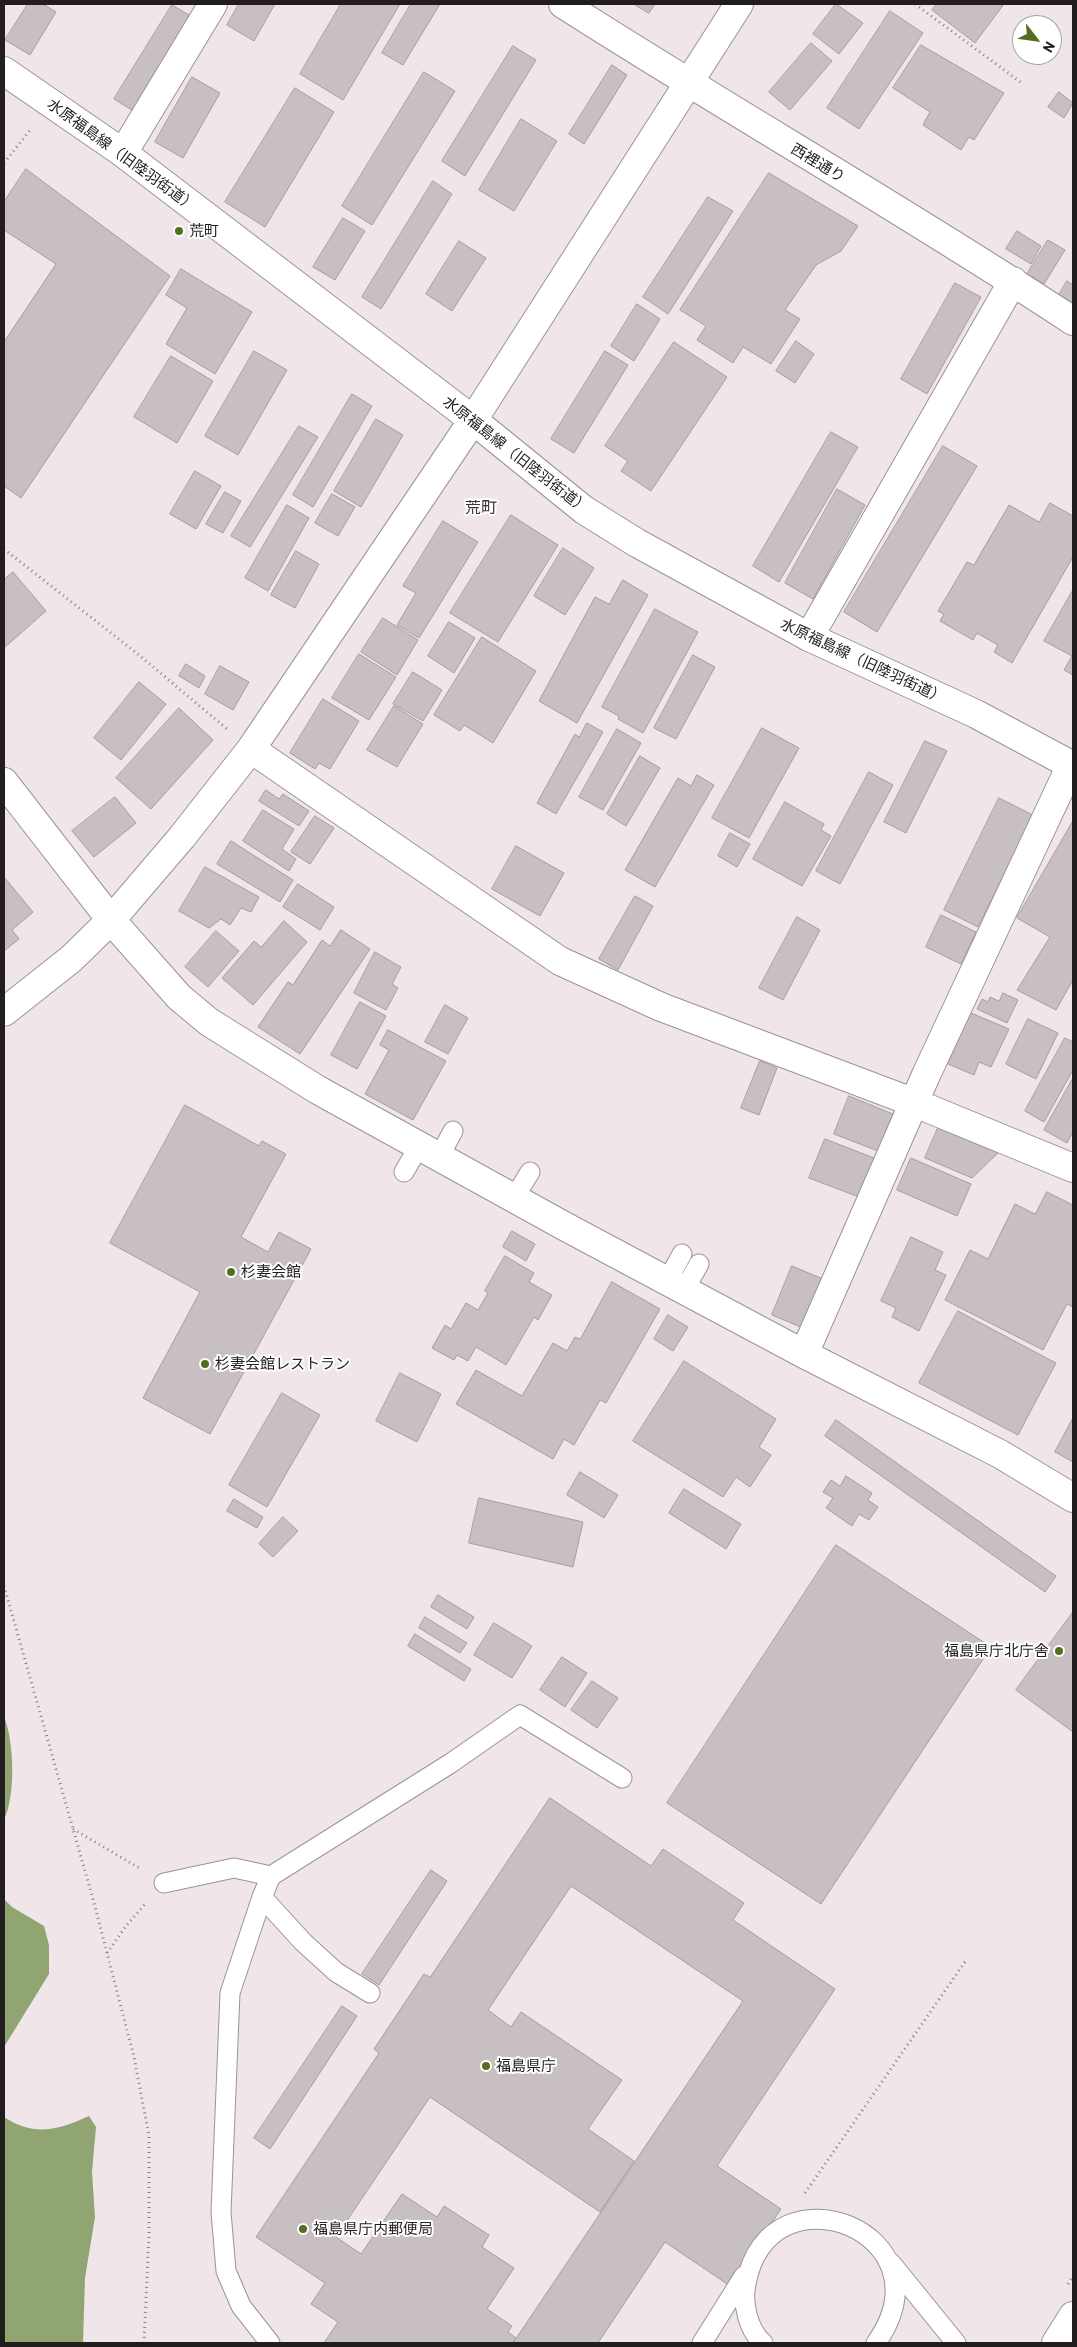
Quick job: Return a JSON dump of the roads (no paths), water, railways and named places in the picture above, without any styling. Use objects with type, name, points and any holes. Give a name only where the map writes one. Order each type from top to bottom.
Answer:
[{"type":"street","points":[[123,153],[213,4]]},
{"type":"street","name":"西裡通り","points":[[563,4],[687,83],[1013,281],[1073,320]]},
{"type":"street","points":[[4,1012],[71,959],[111,920],[182,837],[251,749],[473,420],[739,4]]},
{"type":"street","name":"水原福島線（旧陸羽街道）","points":[[4,71],[123,153],[473,420],[584,510],[637,543],[809,637],[976,714],[1072,766]]},
{"type":"street","points":[[809,637],[1013,281]]},
{"type":"street","points":[[251,749],[560,961],[661,1007],[915,1103],[1073,1168]]},
{"type":"street","points":[[804,1354],[915,1103],[1072,766]]},
{"type":"street","points":[[4,782],[111,920],[179,997],[209,1022],[318,1090],[514,1198],[804,1354],[1000,1454],[1073,1498]]},
{"type":"street","points":[[1056,2343],[1073,2316]]},
{"type":"lane","points":[[404,1172],[453,1131]]},
{"type":"lane","points":[[514,1198],[530,1172]]},
{"type":"lane","points":[[675,1285],[682,1254]]},
{"type":"lane","points":[[675,1285],[699,1264]]},
{"type":"lane","points":[[270,2343],[241,2306],[226,2271],[221,2212],[230,1993],[262,1896],[271,1876],[451,1763],[520,1715],[622,1778]]},
{"type":"lane","points":[[164,1883],[234,1868],[271,1876]]},
{"type":"lane","points":[[262,1896],[303,1942],[336,1972],[370,1993]]},
{"type":"lane","points":[[702,2343],[760,2247],[779,2230],[801,2220],[826,2218],[850,2224],[870,2237],[956,2343]]},
{"type":"lane","points":[[876,2343],[887,2328],[895,2304],[894,2279],[886,2256]]},
{"type":"lane","points":[[748,2268],[744,2293],[748,2318],[763,2343]]},
{"type":"place","name":"荒町","points":[[179,231]]},
{"type":"place","name":"杉妻会館","points":[[231,1272]]},
{"type":"place","name":"杉妻会館レストラン","points":[[205,1364]]},
{"type":"place","name":"福島県庁北庁舎","points":[[1059,1651]]},
{"type":"place","name":"福島県庁","points":[[486,2066]]},
{"type":"place","name":"福島県庁内郵便局","points":[[303,2229]]},
{"type":"district","name":"荒町","points":[[481,508]]}]
